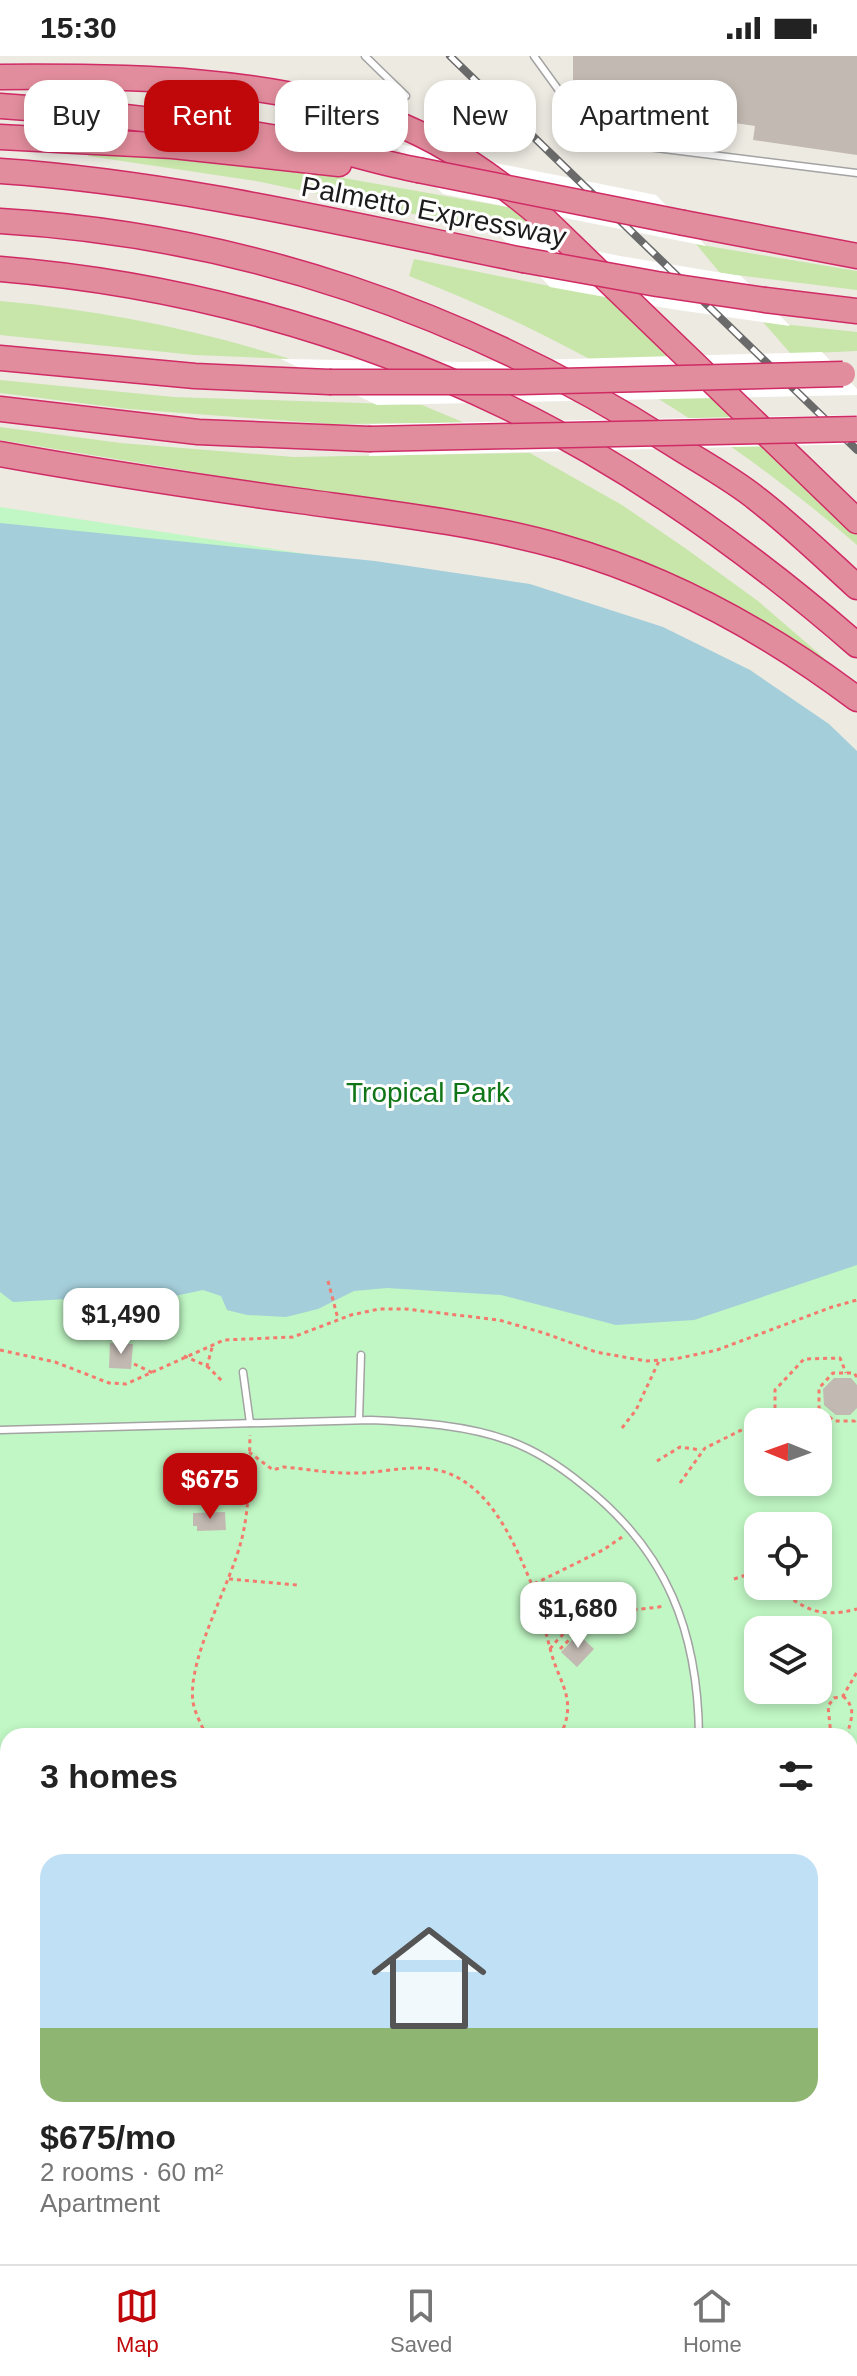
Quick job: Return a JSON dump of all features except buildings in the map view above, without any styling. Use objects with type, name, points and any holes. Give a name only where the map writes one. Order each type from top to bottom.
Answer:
[{"type":"highway","points":[[0,77],[160,80],[280,93],[355,110],[424,137],[500,182],[543,218],[857,521]]},
{"type":"highway","points":[[0,106],[190,124],[349,152],[386,164],[857,256]]},
{"type":"highway","points":[[0,137],[173,146],[349,166],[386,164]]},
{"type":"highway","name":"Palmetto Expressway","points":[[0,171],[204,195],[657,284],[857,311]]},
{"type":"highway","points":[[0,221],[122,234],[231,254],[388,300],[459,329],[525,359],[617,408],[756,497],[857,587]]},
{"type":"highway","points":[[816,247],[857,245]]},
{"type":"highway","points":[[0,269],[155,290],[261,315],[359,347],[475,392],[602,459],[678,507],[772,574],[857,645]]},
{"type":"highway","points":[[0,358],[195,376],[329,382],[521,382],[850,374]]},
{"type":"highway","points":[[0,409],[198,432],[369,439],[857,429]]},
{"type":"highway","points":[[0,454],[178,484],[458,524],[564,548],[636,573],[728,615],[799,657],[857,699]]},
{"type":"lane","points":[[365,56],[390,80]]},
{"type":"lane","points":[[534,56],[568,103],[632,145],[857,173]]},
{"type":"lane","points":[[359,1420],[361,1355]]},
{"type":"lane","points":[[243,1372],[250,1423]]},
{"type":"lane","points":[[0,1430],[359,1420],[433,1425],[510,1440],[553,1463],[611,1508],[645,1545],[679,1612],[697,1680],[699,1728]]},
{"type":"path","points":[[328,1281],[338,1319]]},
{"type":"path","points":[[0,1350],[55,1362],[114,1384],[132,1382],[213,1344],[242,1338],[293,1337],[357,1313],[390,1309],[486,1318],[544,1333],[605,1355],[659,1361],[717,1350],[857,1300]]},
{"type":"path","points":[[207,1366],[213,1344]]},
{"type":"path","points":[[184,1356],[207,1366],[224,1383]]},
{"type":"path","points":[[775,1408],[775,1390],[804,1359],[840,1358],[846,1373]]},
{"type":"path","points":[[622,1428],[636,1410],[659,1361]]},
{"type":"path","points":[[134,1364],[153,1373]]},
{"type":"path","points":[[857,1377],[854,1373],[833,1373],[819,1388],[819,1408],[834,1421],[857,1419]]},
{"type":"path","points":[[203,1728],[194,1703],[193,1683],[206,1636],[242,1537],[250,1423]]},
{"type":"path","points":[[680,1483],[701,1450],[744,1429]]},
{"type":"path","points":[[657,1461],[680,1447],[701,1450]]},
{"type":"path","points":[[249,1452],[273,1470],[283,1467],[358,1473],[387,1469],[436,1469],[461,1479],[488,1502],[512,1542],[532,1585],[568,1700],[568,1716],[563,1728]]},
{"type":"path","points":[[191,1502],[247,1500]]},
{"type":"path","points":[[532,1585],[603,1550],[624,1535]]},
{"type":"path","points":[[734,1579],[744,1576]]},
{"type":"path","points":[[229,1579],[297,1585]]},
{"type":"path","points":[[794,1600],[821,1614],[857,1609]]},
{"type":"path","points":[[550,1649],[573,1624],[600,1613],[666,1605]]},
{"type":"path","points":[[554,1643],[561,1649],[578,1631]]},
{"type":"path","points":[[559,1637],[567,1644]]},
{"type":"path","points":[[843,1696],[857,1672]]},
{"type":"path","points":[[830,1728],[828,1706],[834,1698],[843,1696],[853,1702],[856,1710],[850,1728]]},
{"type":"green space","points":[[88,152],[205,161],[338,177],[519,209],[857,535],[857,545],[753,463],[645,391],[530,329],[409,276],[414,259],[549,286],[495,231],[256,181],[88,156]]},
{"type":"green space","points":[[696,244],[857,271],[857,290],[720,273]]},
{"type":"green space","points":[[0,301],[146,322],[290,359],[194,355],[0,335]]},
{"type":"green space","points":[[763,322],[857,332],[857,351],[791,354]]},
{"type":"green space","points":[[0,380],[174,397],[422,405],[465,423],[330,424],[128,409],[0,393]]},
{"type":"green space","points":[[0,427],[121,443],[294,457],[530,453],[622,505],[685,548],[758,601],[824,658],[820,662],[481,519],[0,440]]},
{"type":"green space","name":"Tropical Park","points":[[0,507],[554,592],[750,670],[857,761],[857,1728],[0,1728]]},
{"type":"water","name":"Tropical Park","points":[[0,523],[375,561],[530,584],[663,627],[750,670],[829,724],[857,751],[857,1265],[694,1320],[616,1325],[501,1295],[387,1288],[354,1291],[318,1309],[286,1317],[247,1315],[227,1310],[221,1296],[203,1290],[128,1306],[68,1299],[13,1302],[0,1292]]},
{"type":"pier","points":[[408,146],[424,149],[424,152],[440,152],[656,195],[706,246],[443,194],[400,152],[408,152]]},
{"type":"pier","points":[[495,231],[741,276],[790,326],[550,287]]},
{"type":"pier","points":[[822,352],[857,389],[857,395],[377,405],[281,359],[465,362]]},
{"type":"pier","points":[[857,415],[857,444],[369,456],[370,424]]},
{"type":"railway","points":[[450,56],[857,450]]}]
